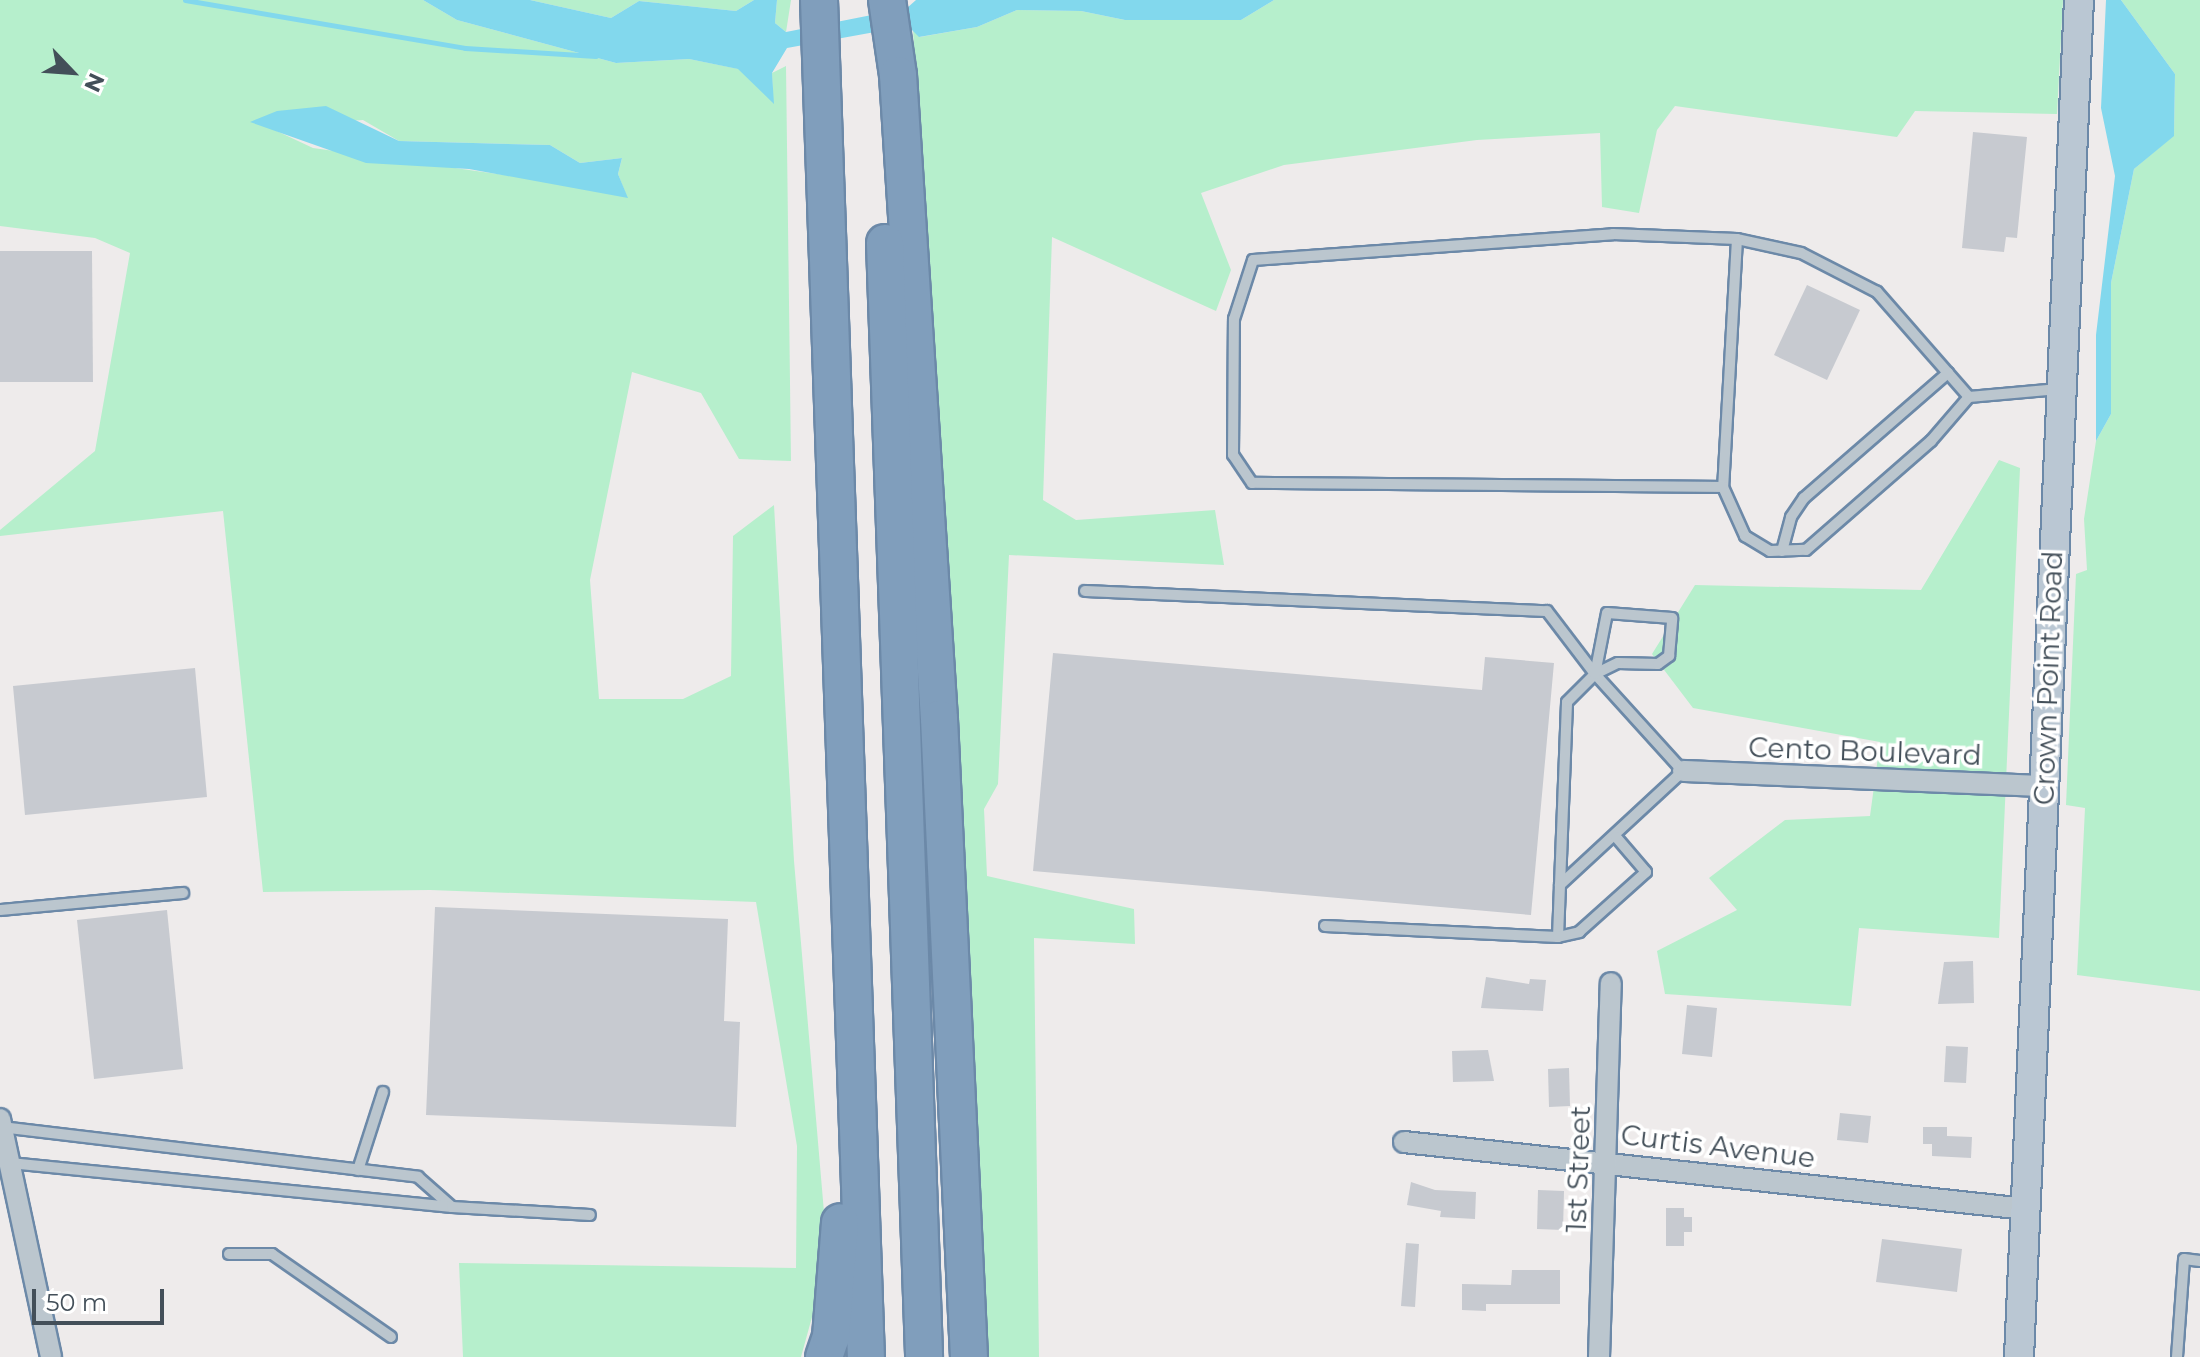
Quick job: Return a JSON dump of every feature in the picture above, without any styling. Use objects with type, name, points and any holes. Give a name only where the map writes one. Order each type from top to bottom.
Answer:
[{"type":"highway","points":[[819,0],[866,1357]]},
{"type":"highway","points":[[877,0],[889,75],[956,1002],[969,1357]]},
{"type":"highway","points":[[887,0],[924,1357]]},
{"type":"highway","points":[[824,1357],[841,1246],[826,732],[842,630]]},
{"type":"highway","points":[[912,999],[931,1049],[943,1357]]},
{"type":"main road","name":"Crown Point Road","points":[[2019,1357],[2059,389],[2079,0]]},
{"type":"street","name":"Cento Boulevard","points":[[1683,771],[2043,786]]},
{"type":"street","name":"1st Street","points":[[1599,1357],[1611,983]]},
{"type":"street","points":[[0,1119],[4,1154],[51,1357]]},
{"type":"street","name":"Curtis Avenue","points":[[1404,1142],[2026,1209]]},
{"type":"lane","points":[[1723,487],[1252,483],[1233,455],[1234,319],[1253,260],[1613,234],[1737,239],[1801,253],[1877,292],[1969,397]]},
{"type":"lane","points":[[1737,239],[1723,487],[1745,536],[1770,551],[1806,550],[1931,441],[1969,397],[2059,389]]},
{"type":"lane","points":[[1782,551],[1791,517],[1804,498],[1948,373]]},
{"type":"lane","points":[[1085,591],[1547,611],[1595,674],[1683,771],[1616,837],[1560,885]]},
{"type":"lane","points":[[1558,937],[1567,702],[1595,674],[1618,663],[1658,664],[1669,656],[1672,618],[1607,613],[1595,674]]},
{"type":"lane","points":[[1325,926],[1558,937],[1579,932],[1646,872],[1616,837]]},
{"type":"lane","points":[[0,910],[183,893]]},
{"type":"lane","points":[[358,1170],[383,1092]]},
{"type":"lane","points":[[1,1127],[418,1177],[452,1207]]},
{"type":"lane","points":[[4,1154],[452,1207],[590,1215]]},
{"type":"lane","points":[[229,1254],[272,1254],[391,1337]]},
{"type":"lane","points":[[2177,1357],[2184,1259],[2200,1261]]},
{"type":"green space","points":[[0,0],[423,0],[457,20],[616,63],[689,59],[739,69],[773,102],[772,73],[786,66],[791,461],[739,459],[701,393],[632,372],[590,580],[599,699],[683,699],[731,676],[733,536],[774,505],[794,861],[828,1259],[801,1357],[463,1357],[459,1263],[796,1268],[797,1146],[756,902],[430,890],[263,892],[223,511],[0,536],[0,530],[95,451],[130,253],[95,238],[0,226]],"holes":[[[363,120],[399,141],[550,145],[580,163],[622,158],[618,174],[627,197],[561,183],[313,148],[266,126]]]},
{"type":"green space","points":[[530,0],[754,0],[736,11],[639,1],[611,18]]},
{"type":"green space","points":[[777,0],[791,0],[786,32],[775,23]]},
{"type":"green space","points":[[1274,0],[2063,0],[2057,114],[1915,111],[1897,137],[1675,106],[1657,130],[1639,213],[1602,207],[1600,133],[1477,140],[1284,165],[1201,193],[1231,270],[1216,311],[1052,237],[1043,500],[1076,520],[1215,510],[1224,565],[1009,555],[998,784],[984,809],[987,876],[1134,909],[1135,944],[1034,938],[1039,1357],[985,1357],[913,29],[920,37],[977,27],[1017,10],[1081,11],[1125,20],[1241,20]]},
{"type":"green space","points":[[2121,0],[2200,0],[2200,991],[2077,975],[2085,808],[2066,805],[2076,574],[2087,570],[2084,519],[2096,441],[2111,414],[2111,283],[2134,169],[2174,135],[2175,74]]},
{"type":"green space","points":[[1999,460],[2020,468],[1999,938],[1859,928],[1851,1006],[1665,994],[1657,951],[1737,910],[1709,878],[1785,820],[1870,816],[1880,742],[1693,708],[1652,654],[1695,585],[1921,590]]},
{"type":"water","points":[[423,0],[530,0],[611,18],[639,1],[736,11],[754,0],[777,0],[775,23],[786,32],[907,8],[916,0],[1274,0],[1241,20],[1125,20],[1081,11],[1017,10],[977,27],[919,37],[908,26],[787,48],[772,73],[774,104],[738,69],[689,59],[616,63],[457,20]]},
{"type":"water","points":[[2106,0],[2121,0],[2175,74],[2174,136],[2134,169],[2111,283],[2111,414],[2096,441],[2096,335],[2115,176],[2101,108]]},
{"type":"water","points":[[326,106],[399,141],[550,145],[580,163],[622,158],[618,174],[628,198],[469,169],[366,163],[250,122],[277,111]]},
{"type":"building","points":[[1973,132],[2027,137],[2017,238],[2006,237],[2004,252],[1962,248]]},
{"type":"building","points":[[0,251],[92,251],[93,382],[0,382]]},
{"type":"building","points":[[1807,285],[1860,310],[1827,380],[1774,355]]},
{"type":"building","points":[[1053,653],[1482,690],[1485,657],[1554,663],[1531,915],[1033,871]]},
{"type":"building","points":[[195,668],[207,797],[25,815],[13,686]]},
{"type":"building","points":[[435,907],[728,919],[724,1021],[740,1022],[736,1127],[426,1115]]},
{"type":"building","points":[[167,910],[183,1069],[94,1079],[77,920]]},
{"type":"building","points":[[1973,961],[1974,1003],[1938,1004],[1944,962]]},
{"type":"building","points":[[1486,977],[1529,984],[1530,979],[1546,980],[1543,1011],[1481,1008]]},
{"type":"building","points":[[1687,1005],[1717,1008],[1712,1057],[1682,1054]]},
{"type":"building","points":[[1946,1046],[1968,1047],[1966,1083],[1944,1082]]},
{"type":"building","points":[[1488,1050],[1494,1081],[1453,1082],[1452,1051]]},
{"type":"building","points":[[1569,1068],[1570,1106],[1549,1107],[1548,1069]]},
{"type":"building","points":[[1840,1113],[1871,1116],[1868,1143],[1837,1140]]},
{"type":"building","points":[[1923,1127],[1947,1127],[1947,1136],[1972,1137],[1971,1158],[1932,1156],[1932,1144],[1923,1144]]},
{"type":"building","points":[[1411,1182],[1435,1190],[1476,1192],[1475,1219],[1440,1217],[1441,1211],[1407,1205]]},
{"type":"building","points":[[1538,1190],[1564,1191],[1563,1230],[1537,1229]]},
{"type":"building","points":[[1666,1208],[1684,1208],[1684,1217],[1692,1217],[1692,1232],[1684,1232],[1684,1246],[1666,1246]]},
{"type":"building","points":[[1882,1239],[1962,1249],[1957,1292],[1876,1282]]},
{"type":"building","points":[[1406,1243],[1419,1244],[1415,1307],[1401,1306]]},
{"type":"building","points":[[1512,1270],[1560,1270],[1560,1304],[1486,1304],[1486,1311],[1462,1310],[1462,1284],[1511,1285]]},
{"type":"waterway","points":[[185,0],[465,48],[596,56]]}]
